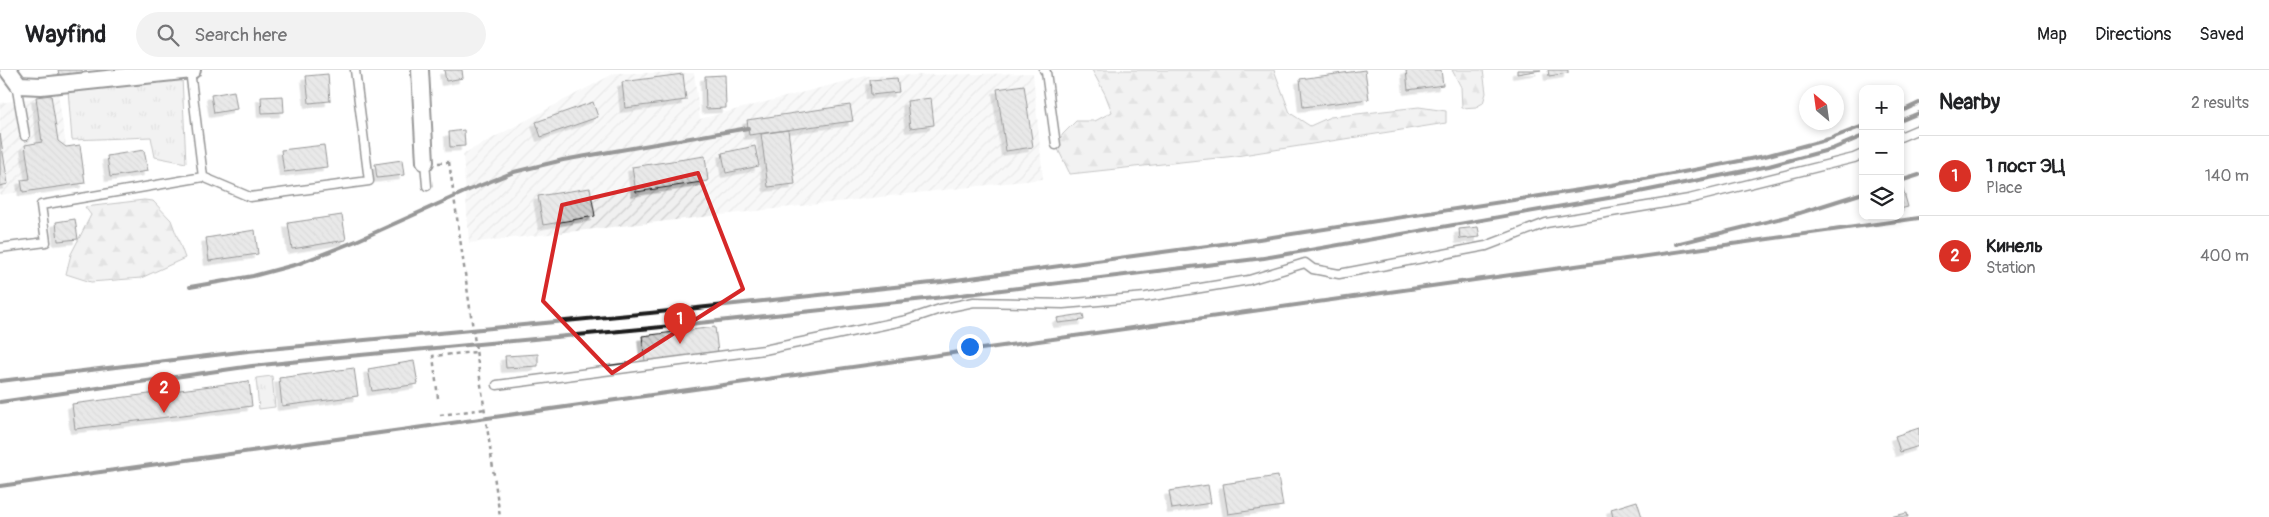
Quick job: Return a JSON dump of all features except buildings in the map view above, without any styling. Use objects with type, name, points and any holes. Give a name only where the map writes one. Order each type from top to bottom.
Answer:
[{"type":"street","points":[[12,75],[19,85],[41,86],[152,72],[191,70]]},
{"type":"street","points":[[420,70],[425,162]]},
{"type":"lane","points":[[191,70],[203,177]]},
{"type":"lane","points":[[0,248],[46,242],[41,205],[203,177],[250,198],[369,181],[355,70]]},
{"type":"lane","points":[[1044,70],[1046,72],[1056,145]]},
{"type":"lane","points":[[12,75],[25,136]]},
{"type":"lane","points":[[1904,135],[1919,129]]},
{"type":"lane","points":[[497,385],[764,350],[907,320],[940,309],[974,302],[1064,304],[1146,297],[1249,280],[1305,263],[1313,269],[1338,274],[1486,246],[1546,223],[1689,199],[1859,156]]},
{"type":"lane","points":[[425,162],[427,186]]},
{"type":"path","points":[[449,162],[500,517]]},
{"type":"path","points":[[438,398],[433,356],[476,352]]},
{"type":"path","points":[[440,415],[485,409]]},
{"type":"highlighted area","points":[[698,173],[743,289],[612,373],[543,301],[562,205]]},
{"type":"shaded area","points":[[615,73],[694,73],[700,119],[866,76],[1033,73],[1043,179],[469,243],[463,154]]},
{"type":"shaded area","points":[[58,94],[72,184],[0,195],[0,103]]},
{"type":"green space","points":[[1092,70],[1274,70],[1290,113],[1310,126],[1330,117],[1419,107],[1446,111],[1446,123],[1236,156],[1070,174],[1056,145],[1063,134],[1076,121],[1095,121],[1112,112]]},
{"type":"green space","points":[[1452,70],[1483,70],[1486,93],[1483,103],[1476,107],[1462,108],[1461,87]]},
{"type":"green space","points":[[182,77],[186,163],[155,157],[151,137],[72,140],[68,90]]},
{"type":"green space","points":[[144,200],[153,201],[171,220],[185,258],[141,278],[91,282],[66,274],[71,254],[91,215],[85,207]]},
{"type":"green space","points":[[272,376],[275,407],[259,409],[256,378]]},
{"type":"railway","points":[[1904,110],[1919,103]]},
{"type":"railway","points":[[1904,119],[1919,113]]},
{"type":"railway","points":[[190,287],[253,276],[298,264],[356,241],[469,190],[514,172],[563,160],[748,128]]},
{"type":"railway","points":[[0,381],[248,351],[650,313],[941,282],[1259,239],[1612,185],[1694,170],[1765,156],[1829,139],[1859,128]]},
{"type":"railway","points":[[0,402],[252,366],[652,328],[944,297],[1264,258],[1614,197],[1769,166],[1832,149],[1859,138]]},
{"type":"railway","points":[[1904,180],[1919,175]]},
{"type":"railway","points":[[1676,244],[1790,216],[1859,194]]},
{"type":"railway","points":[[0,486],[1919,218]]},
{"type":"place","name":"1 пост ЭЦ","points":[[680,344]]},
{"type":"place","name":"Кинель","points":[[164,413]]}]
